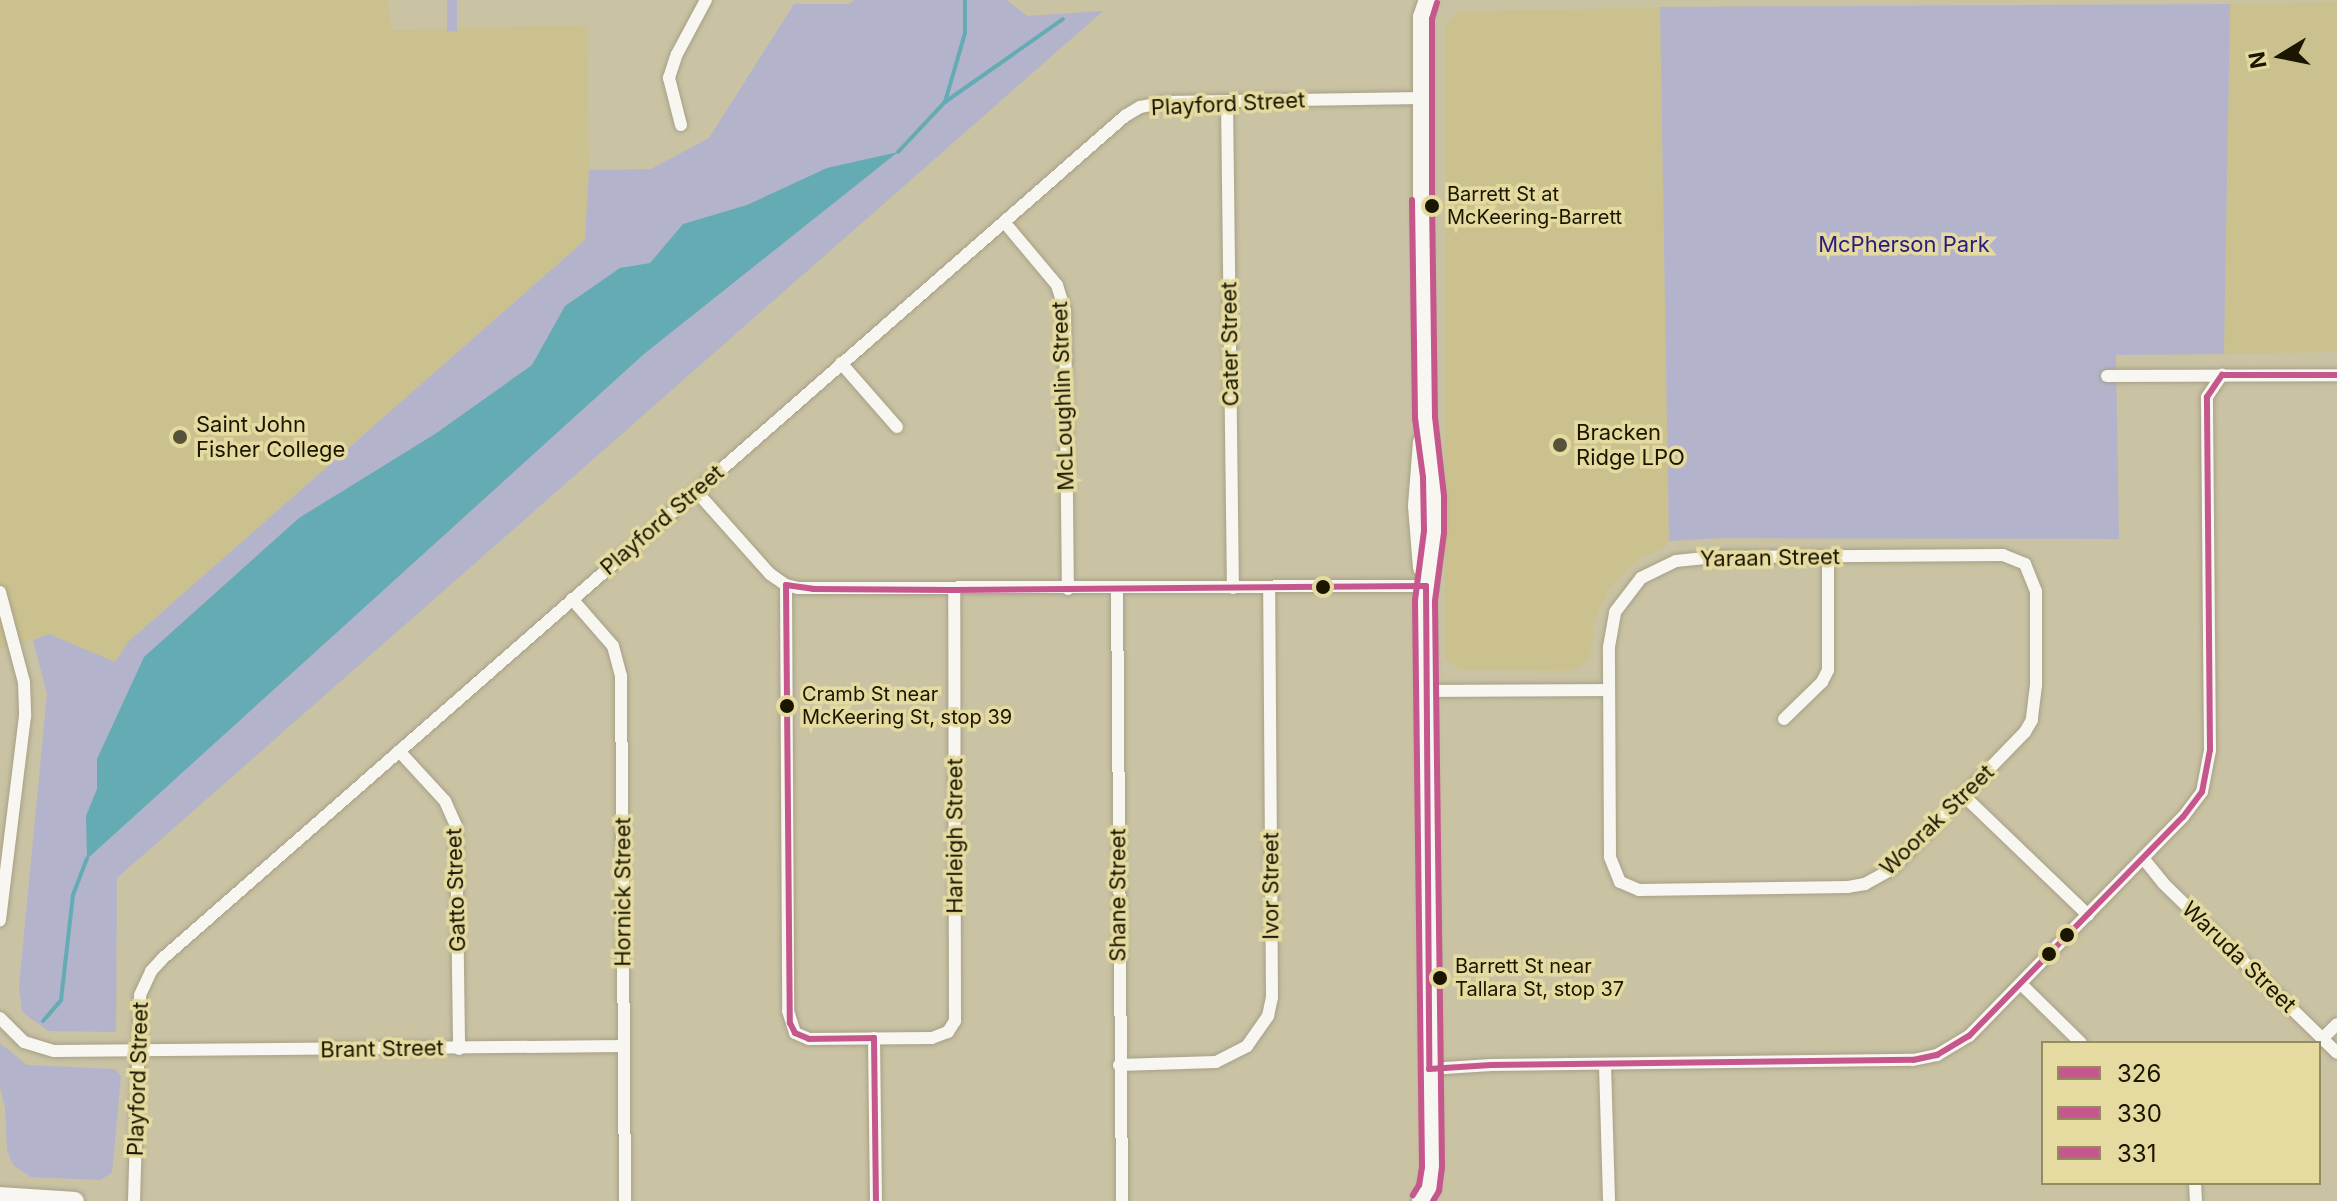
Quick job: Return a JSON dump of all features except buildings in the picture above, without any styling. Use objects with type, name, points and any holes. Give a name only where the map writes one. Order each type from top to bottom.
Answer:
[{"type":"street","points":[[681,125],[669,78],[677,54],[706,0]]},
{"type":"street","points":[[1421,1201],[1431,1179],[1426,586],[1434,532],[1433,476],[1425,418],[1422,98],[1422,17],[1428,0]]},
{"type":"street","name":"Playford Street","points":[[134,1201],[140,995],[151,971],[1125,116],[1140,107],[1166,102],[1422,98]]},
{"type":"street","name":"Cater Street","points":[[1227,101],[1233,588]]},
{"type":"street","name":"McLoughlin Street","points":[[1005,223],[1057,285],[1065,311],[1068,589]]},
{"type":"street","points":[[841,363],[897,427]]},
{"type":"street","points":[[1429,1069],[1491,1065],[1925,1058],[1960,1043],[2194,804],[2209,768],[2207,408],[2209,391],[2222,375]]},
{"type":"street","points":[[2107,376],[2337,375]]},
{"type":"street","points":[[696,491],[770,574],[786,585],[813,589],[1426,586]]},
{"type":"street","name":"Yaraan Street","points":[[1620,882],[1610,857],[1609,647],[1615,612],[1629,591],[1658,567],[1676,561],[1715,557],[2003,555],[2025,564]]},
{"type":"street","points":[[1784,719],[1822,682],[1828,670],[1828,558]]},
{"type":"street","name":"Woorak Street","points":[[1620,882],[1639,890],[1865,884],[1892,869],[2025,732],[2032,720],[2036,685],[2036,591],[2025,564]]},
{"type":"street","points":[[786,585],[788,1011],[795,1033],[809,1039],[923,1039],[948,1032],[958,1044]]},
{"type":"street","name":"Shane Street","points":[[1117,588],[1122,1201]]},
{"type":"street","name":"Ivor Street","points":[[1119,1065],[1216,1062],[1247,1046],[1268,1016],[1272,997],[1269,588]]},
{"type":"street","name":"Harleigh Street","points":[[948,1032],[956,1010],[954,590]]},
{"type":"street","points":[[0,592],[24,682],[25,716],[0,920]]},
{"type":"street","name":"Hornick Street","points":[[572,599],[613,646],[621,676],[625,1201]]},
{"type":"street","points":[[1426,691],[1608,690]]},
{"type":"street","name":"Gatto Street","points":[[399,751],[445,801],[456,826],[459,1049]]},
{"type":"street","points":[[1964,796],[2088,915]]},
{"type":"street","name":"Waruda Street","points":[[2143,858],[2163,883],[2337,1053]]},
{"type":"street","points":[[2021,984],[2079,1041]]},
{"type":"street","name":"Brant Street","points":[[0,1018],[24,1042],[54,1051],[624,1046]]},
{"type":"street","points":[[2322,1039],[2337,1024]]},
{"type":"street","points":[[784,1043],[795,1033]]},
{"type":"street","points":[[874,1038],[876,1201]]},
{"type":"street","points":[[1605,1065],[1609,1201]]},
{"type":"street","points":[[0,1196],[75,1201]]},
{"type":"shaded area","name":"Saint John Fisher College","points":[[0,0],[387,0],[392,30],[587,25],[589,170],[585,240],[128,642],[115,663],[49,634],[0,649]]},
{"type":"shaded area","points":[[2337,2],[2337,352],[2224,354],[2230,4]]},
{"type":"shaded area","points":[[1660,7],[1669,541],[1663,548],[1640,558],[1608,590],[1593,625],[1592,650],[1583,665],[1570,671],[1458,669],[1445,658],[1446,24],[1460,12]]},
{"type":"green space","points":[[447,0],[457,0],[457,31],[447,32]]},
{"type":"green space","points":[[855,0],[1007,0],[1027,16],[1103,11],[117,878],[116,1032],[49,1031],[30,1018],[22,1011],[19,986],[47,694],[33,640],[49,634],[115,662],[128,642],[585,240],[589,170],[651,169],[709,138],[794,4],[848,4]]},
{"type":"green space","name":"McPherson Park","points":[[2230,4],[2224,354],[2116,355],[2119,539],[1722,538],[1669,541],[1660,7]]},
{"type":"green space","points":[[0,1043],[27,1065],[115,1069],[121,1076],[112,1173],[100,1180],[31,1177],[13,1165],[7,1150],[5,1108],[0,1087]]},
{"type":"water","points":[[898,152],[644,354],[87,859],[86,816],[97,789],[97,759],[144,657],[299,518],[435,434],[532,365],[565,306],[620,268],[650,263],[683,224],[747,205],[827,168]]},
{"type":"waterway","points":[[945,102],[965,33],[965,0]]},
{"type":"waterway","points":[[898,152],[945,102],[1063,19]]},
{"type":"waterway","points":[[43,1021],[61,1000],[73,895],[87,859]]},
{"type":"transit line","name":"330","points":[[1433,1201],[1439,1191],[1442,1168],[1435,601],[1444,533],[1444,496],[1435,417],[1432,200],[1432,19],[1437,3]]},
{"type":"transit line","name":"331","points":[[1412,200],[1415,418],[1423,477],[1424,531],[1415,600],[1422,1167],[1419,1185],[1413,1195]]},
{"type":"transit line","name":"326","points":[[2222,375],[2337,375]]},
{"type":"transit line","name":"326","points":[[1429,1069],[1491,1065],[1913,1060],[1937,1055],[1969,1036],[2183,817],[2202,792],[2210,750],[2207,397],[2222,375]]},
{"type":"transit line","name":"326","points":[[786,585],[813,589],[954,590],[1426,586]]},
{"type":"transit line","name":"326","points":[[786,585],[790,1023],[795,1033],[809,1039],[874,1038]]},
{"type":"transit line","name":"326","points":[[1426,586],[1429,1069]]},
{"type":"transit line","name":"326","points":[[874,1038],[876,1201]]},
{"type":"place","name":"Barrett St at McKeering-Barrett","points":[[1432,206]]},
{"type":"place","name":"Saint John Fisher College","points":[[180,437]]},
{"type":"place","name":"Bracken Ridge LPO","points":[[1560,445]]},
{"type":"place","name":"Cramb St near McKeering St, stop 39","points":[[787,706]]},
{"type":"place","name":"Barrett St near Tallara St, stop 37","points":[[1440,978]]}]
